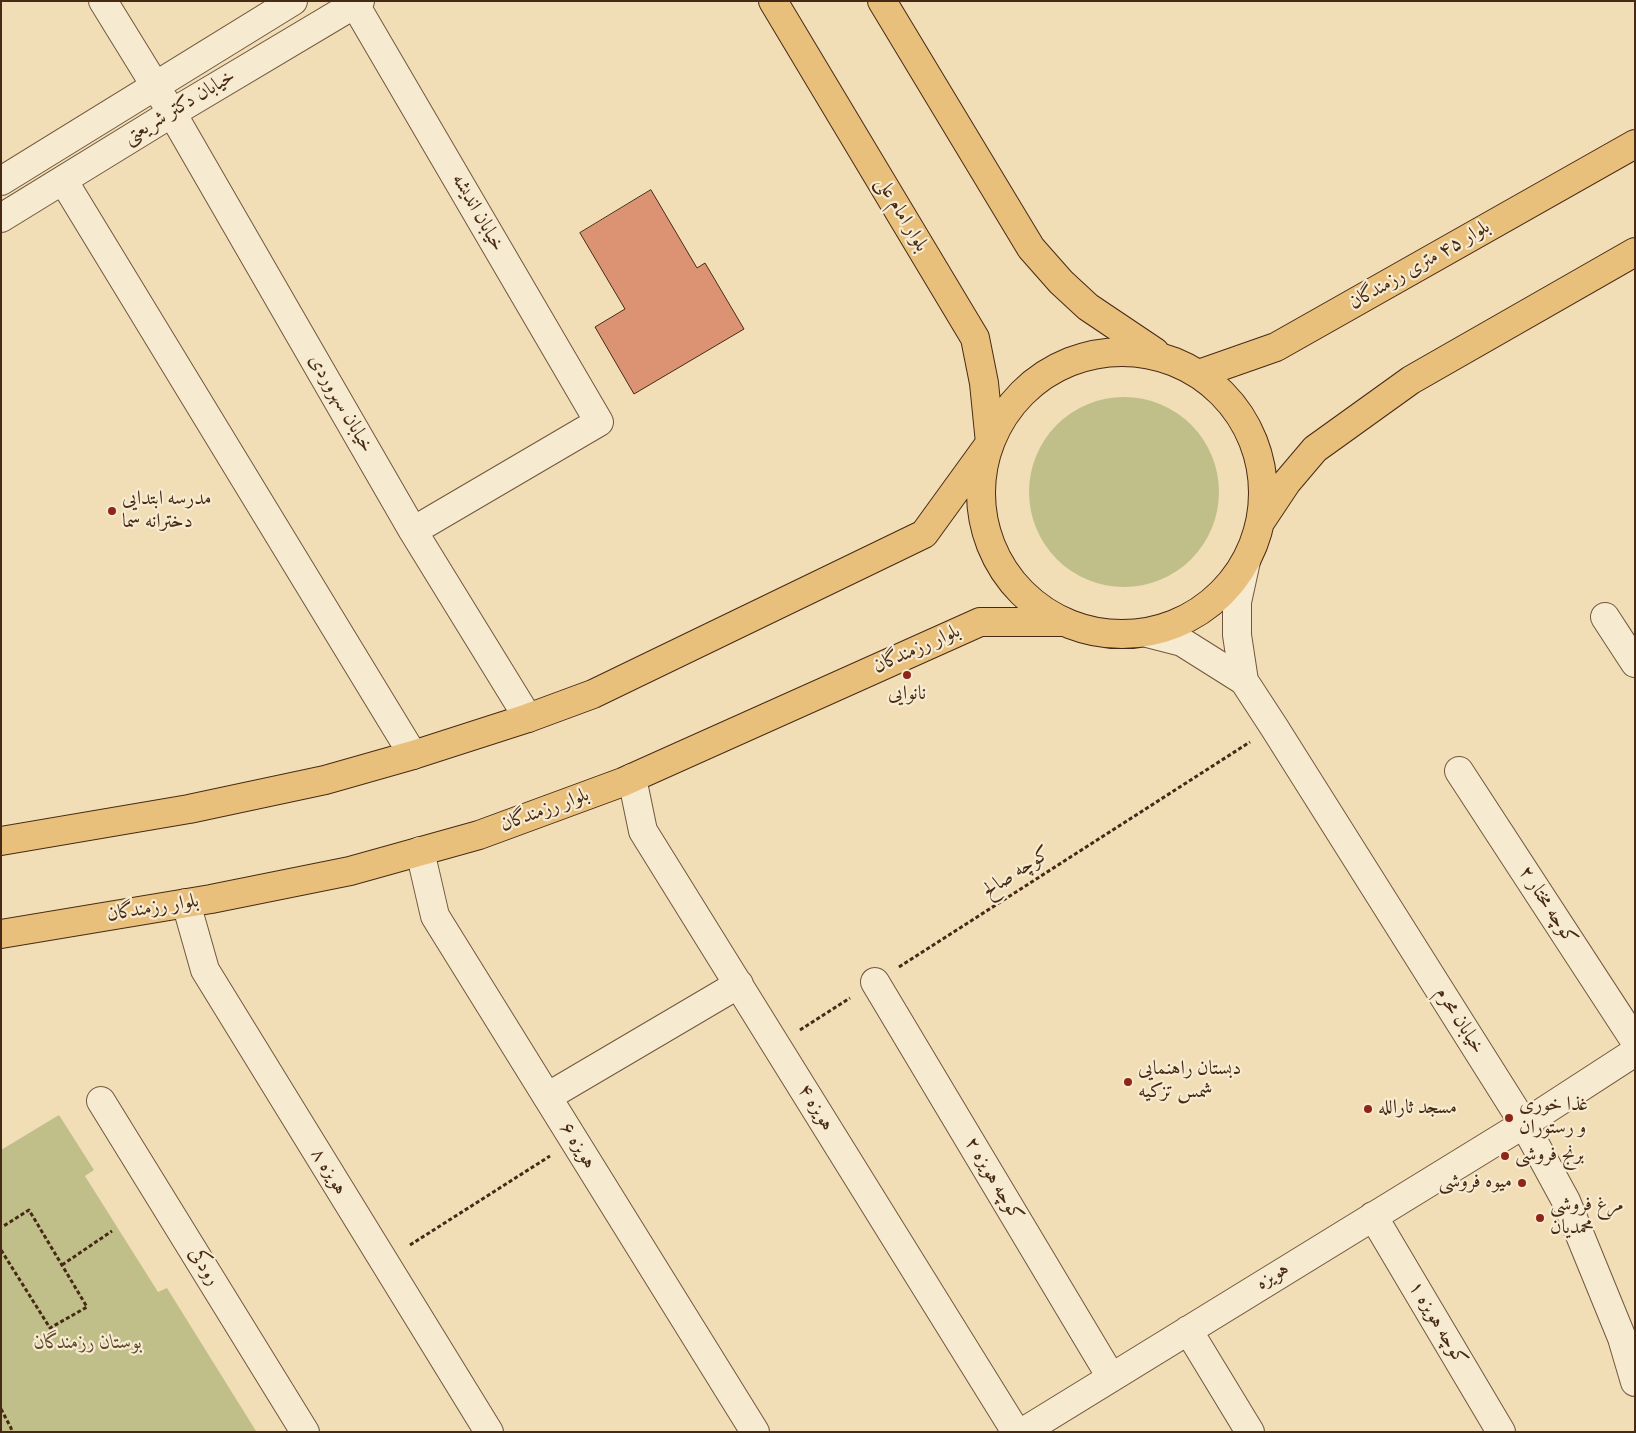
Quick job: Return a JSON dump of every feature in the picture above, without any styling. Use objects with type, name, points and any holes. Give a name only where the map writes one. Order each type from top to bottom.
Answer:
[{"type":"main road","name":"بلوار امام على","points":[[773,1],[975,338],[984,383],[990,443]]},
{"type":"main road","points":[[882,1],[1030,248],[1061,282],[1088,307],[1161,356],[1199,374],[1231,402],[1253,439],[1263,480],[1261,522]]},
{"type":"main road","name":"بلوار ۴۵ متری رزمندگان","points":[[1199,374],[1276,347],[1635,144]]},
{"type":"main road","points":[[990,443],[981,485],[985,527],[1002,567],[1029,600],[1065,622],[1106,634],[1147,633],[1187,619],[1220,595],[1246,562],[1261,522],[1287,482],[1315,449],[1411,380],[1635,252]]},
{"type":"main road","points":[[1,841],[189,809],[305,784],[413,755],[528,718],[593,694],[924,534],[990,443],[1010,406],[1040,377],[1078,358],[1119,350],[1161,356]]},
{"type":"main road","name":"بلوار رزمندگان","points":[[1,934],[186,904],[350,871],[479,835],[632,778],[980,622],[1065,622]]},
{"type":"street","name":"خیابان سهروردی","points":[[103,1],[172,113],[413,531],[528,718]]},
{"type":"street","name":"خیابان دکتر شریعتی","points":[[1,181],[293,1]]},
{"type":"street","name":"خیابان دکتر شریعتی","points":[[1,218],[356,2]]},
{"type":"street","name":"خیابان اندیشه","points":[[356,2],[599,422],[413,531]]},
{"type":"street","points":[[63,180],[413,755]]},
{"type":"street","points":[[1244,681],[1237,635],[1237,602],[1246,562]]},
{"type":"street","points":[[1605,617],[1635,663]]},
{"type":"street","points":[[1147,633],[1182,642],[1244,681]]},
{"type":"street","name":"خیابان محرم","points":[[1244,681],[1524,1124],[1566,1201],[1622,1338],[1635,1382]]},
{"type":"street","name":"کوچه مختار ۲","points":[[1459,771],[1635,1041]]},
{"type":"street","name":"هویزه ۴","points":[[632,778],[643,831],[1016,1432]]},
{"type":"street","name":"هویزه ۶","points":[[420,851],[435,916],[755,1432]]},
{"type":"street","name":"هویزه ۸","points":[[186,904],[205,970],[489,1432]]},
{"type":"street","name":"کوچه هویزه ۲","points":[[875,982],[1111,1377]]},
{"type":"street","points":[[547,1097],[739,984]]},
{"type":"street","name":"هویزه","points":[[1023,1432],[1524,1124],[1635,1052]]},
{"type":"street","name":"رودکی","points":[[101,1101],[305,1432]]},
{"type":"street","name":"کوچه هویزه ۱","points":[[1373,1216],[1501,1432]]},
{"type":"street","points":[[1188,1330],[1250,1432]]},
{"type":"path","name":"کوچه صالح","points":[[776,1045],[1274,727]]},
{"type":"path","points":[[384,1262],[574,1140]]},
{"type":"path","points":[[1,1250],[50,1328],[87,1307],[29,1210],[2,1227]]},
{"type":"path","points":[[62,1265],[112,1231]]},
{"type":"path","points":[[1,1409],[12,1432]]},
{"type":"green space","points":[[1124,397],[1143,399],[1160,404],[1177,413],[1191,425],[1203,439],[1212,456],[1217,473],[1219,492],[1217,511],[1212,528],[1203,545],[1191,559],[1177,571],[1160,580],[1143,585],[1124,587],[1105,585],[1088,580],[1071,571],[1057,559],[1045,545],[1036,528],[1031,511],[1029,492],[1031,473],[1036,456],[1045,439],[1057,425],[1071,413],[1088,404],[1105,399]]},
{"type":"green space","name":"بوستان رزمندگان","points":[[59,1115],[94,1170],[85,1176],[158,1292],[167,1288],[256,1431],[1,1432],[1,1150]]},
{"type":"building","points":[[651,190],[697,268],[705,263],[744,329],[634,394],[595,327],[625,309],[580,233]]},
{"type":"place","name":"مدرسه ابتدایی دخترانه سما","points":[[112,511]]},
{"type":"place","name":"نانوایی","points":[[907,675]]},
{"type":"place","name":"دبستان راهنمایی شمس تزکیه","points":[[1128,1082]]},
{"type":"place","name":"مسجد ثارالله","points":[[1368,1109]]},
{"type":"place","name":"غذا خوری و رستوران","points":[[1509,1118]]},
{"type":"place","name":"برنج فروشی","points":[[1505,1156]]},
{"type":"place","name":"میوه فروشی","points":[[1522,1183]]},
{"type":"place","name":"مرغ فروشی محمدیان","points":[[1540,1218]]}]
